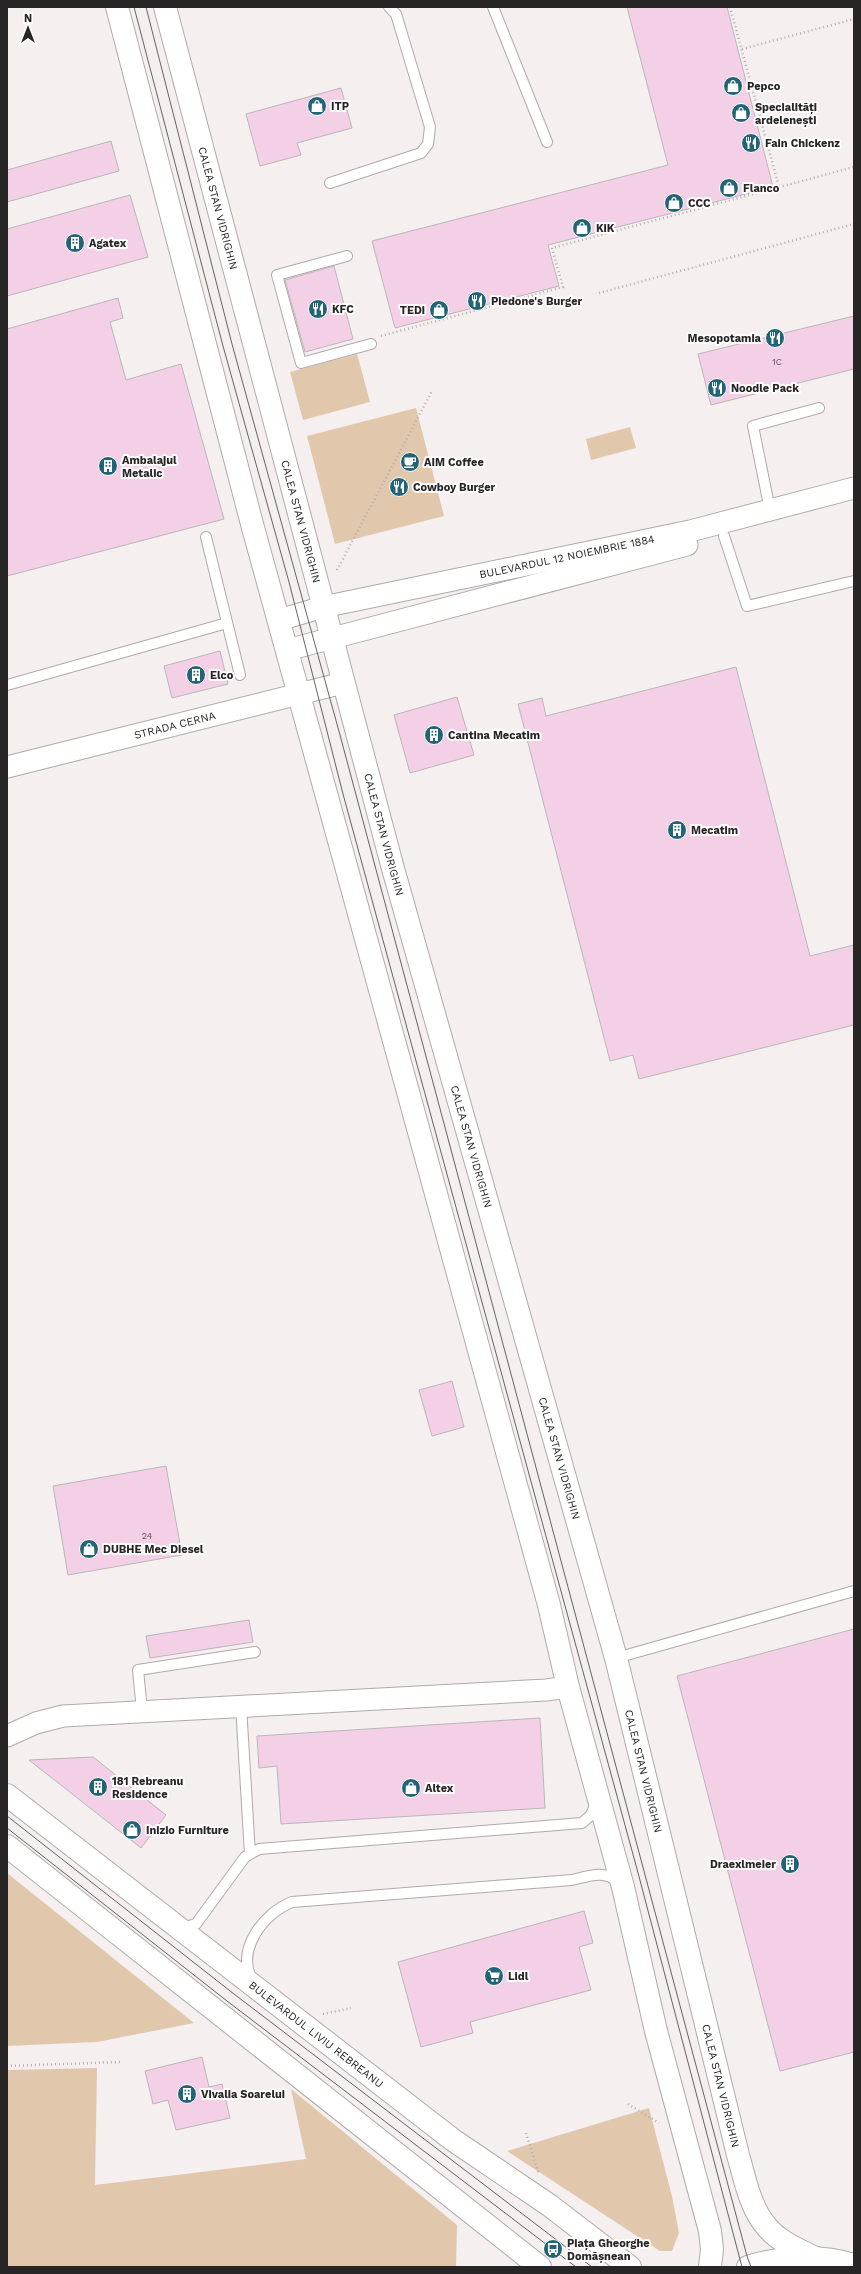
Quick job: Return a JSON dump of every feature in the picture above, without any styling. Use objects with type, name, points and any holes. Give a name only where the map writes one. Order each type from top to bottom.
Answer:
[{"type":"main road","points":[[117,7],[287,650],[523,1507],[568,1686],[624,1888],[656,2031],[710,2231],[712,2249],[710,2267]]},
{"type":"main road","name":"CALEA STAN VIDRIGHIN","points":[[165,7],[343,683],[616,1658],[747,2188],[755,2209],[767,2228],[783,2241],[817,2259]]},
{"type":"main road","name":"BULEVARDUL LIVIU REBREANU","points":[[7,1794],[454,2140],[549,2205],[630,2267]]},
{"type":"main road","points":[[7,1846],[359,2122],[540,2267]]},
{"type":"main road","points":[[748,2267],[783,2260],[817,2259],[854,2265]]},
{"type":"street","name":"BULEVARDUL 12 NOIEMBRIE 1884","points":[[279,620],[323,607],[690,531],[854,488]]},
{"type":"street","name":"BULEVARDUL 12 NOIEMBRIE 1884","points":[[287,650],[854,502]]},
{"type":"street","name":"STRADA CERNA","points":[[7,768],[343,683]]},
{"type":"street","points":[[7,1736],[36,1723],[63,1716],[546,1690],[568,1686]]},
{"type":"lane","points":[[330,184],[421,153],[430,140],[430,127],[396,14],[389,7]]},
{"type":"lane","points":[[493,7],[547,142]]},
{"type":"lane","points":[[347,256],[277,275],[300,362],[374,340]]},
{"type":"lane","points":[[770,510],[753,426],[819,408]]},
{"type":"lane","points":[[724,536],[747,606],[854,581]]},
{"type":"lane","points":[[206,537],[240,674]]},
{"type":"lane","points":[[7,685],[227,623]]},
{"type":"lane","points":[[616,1658],[854,1591]]},
{"type":"lane","points":[[142,1711],[138,1670],[254,1652]]},
{"type":"lane","points":[[241,1706],[250,1854]]},
{"type":"lane","points":[[182,1928],[196,1924],[245,1857],[259,1849],[276,1846],[582,1823],[590,1816],[600,1798]]},
{"type":"lane","points":[[254,1986],[246,1963],[248,1947],[268,1918],[279,1907],[292,1902],[572,1880],[596,1874],[614,1878],[624,1888]]},
{"type":"path","points":[[730,7],[779,187]]},
{"type":"path","points":[[742,49],[854,19]]},
{"type":"path","points":[[374,340],[562,287],[552,248],[854,167]]},
{"type":"path","points":[[599,293],[854,224]]},
{"type":"path","points":[[337,570],[432,391]]},
{"type":"path","points":[[320,2014],[351,2008]]},
{"type":"path","points":[[7,2066],[120,2062]]},
{"type":"path","points":[[628,2104],[659,2123]]},
{"type":"path","points":[[526,2133],[540,2178]]},
{"type":"shaded area","points":[[357,354],[370,402],[303,420],[290,372]]},
{"type":"shaded area","points":[[416,408],[444,516],[335,544],[307,436]]},
{"type":"shaded area","points":[[630,427],[636,448],[591,460],[586,439]]},
{"type":"shaded area","points":[[7,1873],[194,2023],[97,2042],[7,2046]]},
{"type":"shaded area","points":[[97,2068],[95,2185],[306,2159],[291,2089],[457,2225],[456,2267],[7,2267],[7,2070]]},
{"type":"shaded area","points":[[649,2108],[672,2196],[679,2233],[672,2251],[660,2251],[507,2151]]},
{"type":"building","points":[[627,7],[727,7],[773,187],[548,245],[559,286],[395,328],[372,241],[668,165]]},
{"type":"building","points":[[341,88],[352,128],[297,143],[301,155],[260,166],[246,114]]},
{"type":"building","points":[[111,141],[119,171],[7,202],[7,170]]},
{"type":"building","name":"Agatex","points":[[130,195],[148,257],[7,296],[7,229]]},
{"type":"building","name":"KFC","points":[[334,266],[353,339],[305,352],[285,280]]},
{"type":"building","name":"Ambalajul Metalic","points":[[118,298],[123,318],[110,322],[126,380],[181,364],[224,519],[7,576],[7,329]]},
{"type":"building","points":[[854,316],[854,369],[711,405],[698,354]]},
{"type":"building","name":"Elco","points":[[220,651],[228,684],[172,698],[164,666]]},
{"type":"building","name":"Mecatim","points":[[736,667],[810,956],[854,945],[854,1025],[639,1079],[633,1055],[610,1061],[518,704],[542,698],[546,716]]},
{"type":"building","name":"Cantina Mecatim","points":[[457,697],[474,755],[410,773],[394,715]]},
{"type":"building","points":[[452,1381],[464,1427],[432,1436],[419,1390]]},
{"type":"building","points":[[166,1466],[182,1555],[68,1575],[53,1486]]},
{"type":"building","points":[[249,1620],[253,1642],[150,1658],[146,1636]]},
{"type":"building","name":"Draexlmeier","points":[[854,1629],[854,2052],[780,2071],[677,1676]]},
{"type":"building","name":"Altex","points":[[540,1718],[545,1808],[281,1824],[277,1766],[259,1768],[257,1736]]},
{"type":"building","name":"181 Rebreanu Residence","points":[[93,1757],[166,1815],[141,1848],[29,1760]]},
{"type":"building","name":"Lidl","points":[[584,1911],[593,1943],[579,1947],[591,1990],[470,2022],[473,2033],[421,2047],[398,1962]]},
{"type":"building","name":"Vivalia Soarelui","points":[[202,2057],[209,2087],[222,2084],[230,2118],[176,2130],[168,2100],[153,2104],[145,2071]]},
{"type":"tram line","points":[[134,7],[223,346],[289,582],[343,794],[637,1869],[742,2267]]},
{"type":"tram line","points":[[146,7],[232,344],[340,735],[751,2267]]},
{"type":"tram line","points":[[7,1816],[234,1994],[592,2267]]},
{"type":"tram line","points":[[7,1828],[227,2001],[576,2267]]},
{"type":"place","name":"Pepco","points":[[733,86]]},
{"type":"place","name":"ITP","points":[[317,106]]},
{"type":"place","name":"Specialități ardelenești","points":[[741,113]]},
{"type":"place","name":"Fain Chickenz","points":[[751,143]]},
{"type":"place","name":"Flanco","points":[[729,188]]},
{"type":"place","name":"CCC","points":[[674,203]]},
{"type":"place","name":"KiK","points":[[582,228]]},
{"type":"place","name":"Agatex","points":[[75,243]]},
{"type":"place","name":"Piedone's Burger","points":[[477,301]]},
{"type":"place","name":"KFC","points":[[318,309]]},
{"type":"place","name":"TEDi","points":[[439,310]]},
{"type":"place","name":"Mesopotamia","points":[[775,338]]},
{"type":"place","name":"Noodle Pack","points":[[717,388]]},
{"type":"place","name":"AIM Coffee","points":[[410,462]]},
{"type":"place","name":"Ambalajul Metalic","points":[[108,466]]},
{"type":"place","name":"Cowboy Burger","points":[[399,487]]},
{"type":"place","name":"Elco","points":[[196,675]]},
{"type":"place","name":"Cantina Mecatim","points":[[434,735]]},
{"type":"place","name":"Mecatim","points":[[677,830]]},
{"type":"place","name":"DUBHE Mec Diesel","points":[[89,1549]]},
{"type":"place","name":"181 Rebreanu Residence","points":[[98,1787]]},
{"type":"place","name":"Altex","points":[[411,1788]]},
{"type":"place","name":"Inizio Furniture","points":[[132,1830]]},
{"type":"place","name":"Draexlmeier","points":[[790,1864]]},
{"type":"place","name":"Lidl","points":[[494,1976]]},
{"type":"place","name":"Vivalia Soarelui","points":[[187,2094]]},
{"type":"place","name":"Piața Gheorghe Domășnean","points":[[553,2249]]}]
